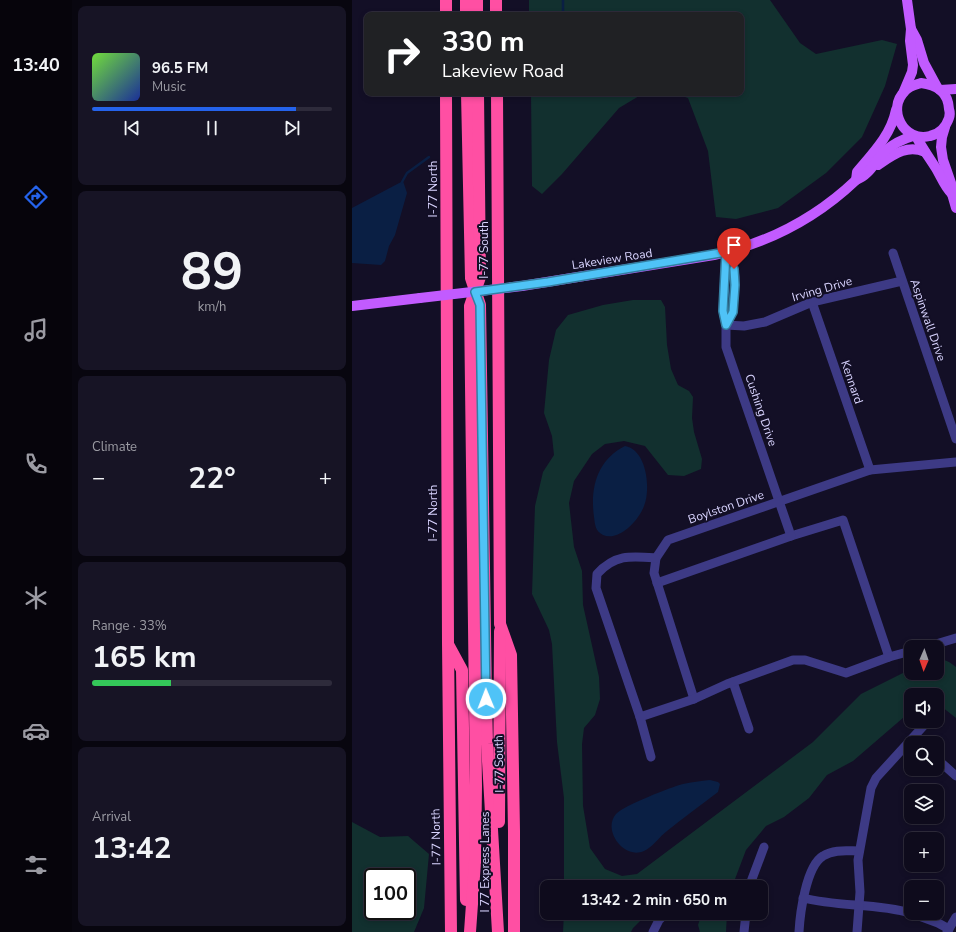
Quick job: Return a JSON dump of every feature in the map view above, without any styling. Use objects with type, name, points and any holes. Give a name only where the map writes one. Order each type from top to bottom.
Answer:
[{"type":"highway","points":[[446,0],[446,12]]},
{"type":"highway","points":[[466,0],[466,12]]},
{"type":"highway","points":[[477,0],[477,12]]},
{"type":"highway","points":[[496,0],[496,12]]},
{"type":"highway","name":"I-77 North","points":[[446,96],[448,643],[451,932]]},
{"type":"highway","points":[[468,96],[475,254],[480,277],[475,292],[480,305],[475,329],[476,808],[475,862],[470,932]]},
{"type":"highway","points":[[475,254],[478,96]]},
{"type":"highway","name":"I-77 South","points":[[497,96],[500,624],[511,655],[514,932]]},
{"type":"highway","points":[[475,329],[486,729],[498,932]]},
{"type":"highway","name":"I 77 Express Lanes","points":[[498,932],[500,624]]},
{"type":"highway","name":"I 77 Express Lanes","points":[[448,643],[462,670],[466,932]]},
{"type":"main road","points":[[907,0],[911,29],[910,41],[913,65],[912,72],[899,99],[897,108],[898,118],[901,125],[915,137],[945,186],[952,194]]},
{"type":"main road","points":[[911,29],[917,40],[924,62],[949,102],[953,112],[945,126],[934,136],[925,138],[915,137]]},
{"type":"main road","points":[[904,91],[921,83],[930,84],[939,88],[956,89]]},
{"type":"main road","name":"Lakeview Road","points":[[856,180],[857,172],[887,135],[894,120],[897,108]]},
{"type":"main road","points":[[945,126],[941,146],[943,160],[951,183],[956,208]]},
{"type":"main road","name":"Lakeview Road","points":[[352,306],[522,286],[726,252],[761,241],[794,226],[830,202],[856,180],[864,177],[885,152],[895,143],[915,137]]},
{"type":"main road","points":[[871,169],[898,152],[910,148],[925,152]]},
{"type":"street","name":"Cushing Drive","points":[[726,252],[734,269],[735,277],[733,312],[726,325],[726,347],[791,536]]},
{"type":"street","name":"Aspinwall Drive","points":[[893,253],[956,439]]},
{"type":"street","name":"Irving Drive","points":[[726,325],[744,326],[765,322],[812,302],[902,281]]},
{"type":"street","name":"Kennard","points":[[812,302],[870,470]]},
{"type":"street","name":"Boylston Drive","points":[[656,558],[668,540],[870,470],[956,462]]},
{"type":"street","points":[[658,583],[791,536],[843,520],[889,657]]},
{"type":"street","points":[[651,756],[640,717],[596,588],[597,574],[605,565],[618,559],[635,556],[656,558],[654,573],[694,699]]},
{"type":"street","points":[[944,642],[956,638]]},
{"type":"street","points":[[640,717],[694,699],[733,682],[793,660],[804,660],[846,673],[904,653]]},
{"type":"street","points":[[733,682],[749,728]]},
{"type":"street","points":[[857,932],[860,892],[858,860],[870,795],[876,778],[904,751]]},
{"type":"street","points":[[944,765],[956,776]]},
{"type":"street","points":[[752,880],[764,847]]},
{"type":"street","points":[[799,932],[803,898],[812,870],[817,860],[833,852],[859,851]]},
{"type":"street","points":[[803,898],[888,908],[904,911]]},
{"type":"street","points":[[930,920],[938,923],[948,931],[956,917]]},
{"type":"street","points":[[653,932],[659,920]]},
{"type":"street","points":[[744,932],[745,920]]},
{"type":"green space","points":[[529,0],[770,0],[800,43],[816,54],[882,40],[897,44],[885,86],[862,137],[826,173],[778,208],[736,219],[716,217],[708,151],[688,98],[682,96],[744,96],[744,12],[529,12]]},
{"type":"green space","points":[[531,96],[639,96],[619,108],[562,174],[542,194],[532,186]]},
{"type":"green space","points":[[633,300],[661,300],[665,307],[667,345],[671,369],[678,385],[689,391],[693,397],[692,418],[694,432],[702,459],[701,469],[684,476],[668,475],[645,446],[624,441],[605,444],[592,454],[574,481],[569,503],[574,547],[582,571],[583,605],[599,677],[600,699],[595,715],[584,728],[582,744],[583,806],[590,848],[605,869],[622,876],[637,874],[813,742],[861,694],[904,672],[904,680],[944,680],[944,660],[956,667],[956,718],[944,709],[944,688],[904,688],[904,717],[853,761],[827,775],[809,798],[784,817],[766,826],[746,850],[735,880],[564,880],[564,798],[557,742],[552,644],[549,630],[532,594],[535,506],[543,472],[554,455],[552,436],[544,413],[549,360],[556,330],[568,315],[603,305]]},
{"type":"green space","points":[[352,822],[380,837],[408,836],[429,854],[424,908],[414,932],[352,932]]},
{"type":"green space","points":[[564,920],[641,920],[631,932],[563,932]]},
{"type":"green space","points":[[700,920],[727,920],[726,932],[700,932],[698,925]]},
{"type":"water","points":[[403,181],[407,193],[395,235],[389,246],[385,261],[381,265],[352,263],[352,208]]},
{"type":"water","points":[[625,446],[632,449],[643,462],[647,481],[646,499],[638,517],[628,528],[622,533],[615,535],[603,535],[595,525],[593,496],[595,485],[602,467],[608,459],[615,452]]},
{"type":"water","points":[[710,780],[720,784],[718,792],[667,831],[644,851],[636,853],[629,851],[617,842],[613,835],[612,821],[616,814],[620,811],[648,797],[677,786]]},
{"type":"waterway","points":[[562,12],[563,0]]},
{"type":"waterway","points":[[402,182],[407,173],[429,157]]},
{"type":"route","points":[[486,699],[480,305],[475,292],[548,282],[726,252],[723,311],[726,325],[733,312],[735,285],[734,269]]}]
